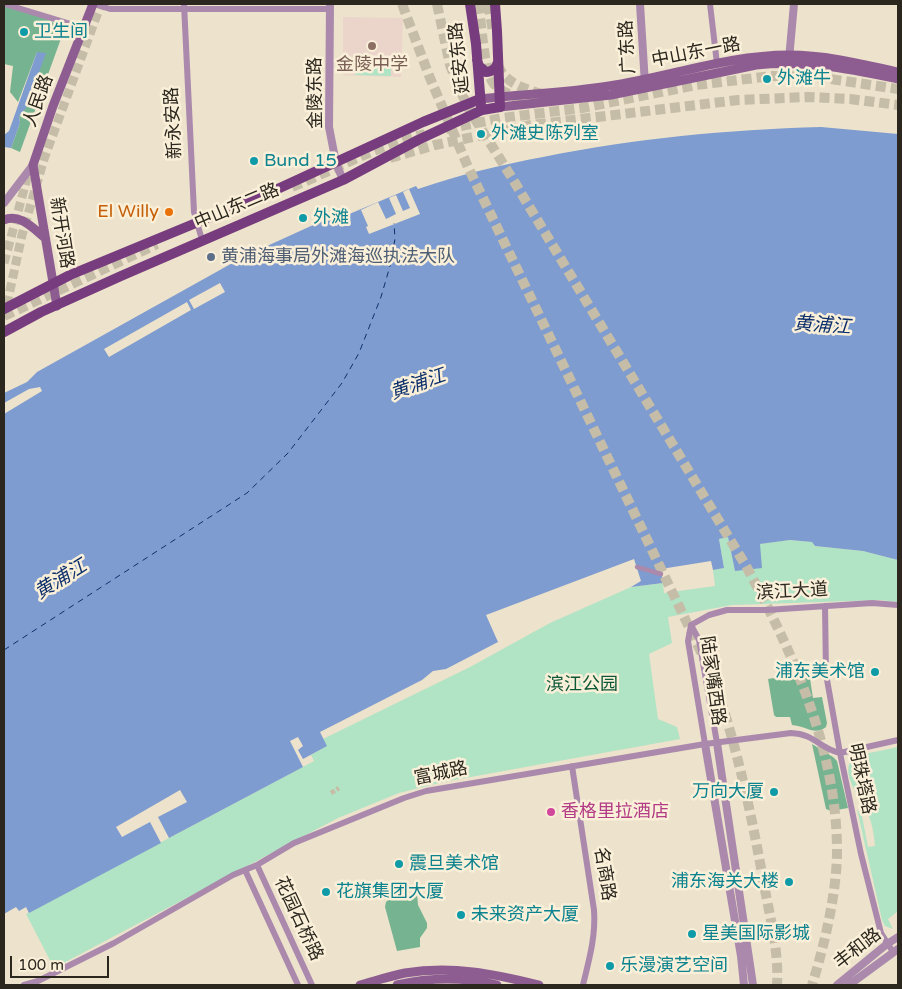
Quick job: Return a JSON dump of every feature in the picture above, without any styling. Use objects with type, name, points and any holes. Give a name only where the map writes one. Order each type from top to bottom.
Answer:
[{"type":"main road","name":"人民路","points":[[34,165],[53,106],[94,4]]},
{"type":"main road","name":"延安东路","points":[[470,4],[481,104]]},
{"type":"main road","name":"延安东路","points":[[494,4],[500,102]]},
{"type":"main road","name":"中山东一路","points":[[645,84],[717,64],[767,56],[789,58],[898,79]]},
{"type":"main road","points":[[477,60],[482,69],[490,72],[496,67],[498,58]]},
{"type":"main road","name":"中山东一路","points":[[500,102],[594,88],[645,84],[789,58],[829,58],[898,72]]},
{"type":"main road","points":[[481,104],[500,102]]},
{"type":"main road","name":"中山东二路","points":[[4,309],[52,284],[271,192],[439,115],[481,104]]},
{"type":"main road","name":"中山东二路","points":[[4,332],[56,306],[202,240],[343,180],[481,104]]},
{"type":"main road","name":"新开河路","points":[[34,165],[56,306]]},
{"type":"main road","points":[[4,220],[10,218],[19,219],[44,237]]},
{"type":"main road","points":[[360,985],[404,973],[462,970],[484,972],[539,985]]},
{"type":"main road","points":[[397,985],[423,980],[461,978],[497,985]]},
{"type":"street","points":[[5,4],[84,28]]},
{"type":"street","points":[[94,4],[110,9],[184,6],[330,6]]},
{"type":"street","name":"广东路","points":[[640,4],[645,84]]},
{"type":"street","points":[[710,4],[717,64]]},
{"type":"street","points":[[789,58],[794,4]]},
{"type":"street","name":"新永安路","points":[[184,6],[196,222],[202,240]]},
{"type":"street","name":"金陵东路","points":[[330,6],[329,127],[336,163],[343,180]]},
{"type":"street","name":"人民路","points":[[4,203],[34,165]]},
{"type":"street","points":[[637,567],[662,574]]},
{"type":"street","name":"滨江大道","points":[[691,625],[709,615],[727,610],[767,610],[872,603],[898,605]]},
{"type":"street","name":"明珠塔路","points":[[825,606],[826,674],[840,753],[861,854],[881,933],[887,944],[896,950]]},
{"type":"street","name":"陆家嘴西路","points":[[691,625],[699,640],[717,743],[753,985]]},
{"type":"street","name":"陆家嘴西路","points":[[691,625],[688,641],[741,956],[744,985]]},
{"type":"street","name":"富城路","points":[[24,985],[39,983],[294,843],[404,798],[426,791],[705,744],[791,733],[801,733],[812,737],[832,751],[840,753]]},
{"type":"street","points":[[840,753],[898,740]]},
{"type":"street","name":"名商路","points":[[572,766],[595,926],[583,985]]},
{"type":"street","name":"花园石桥路","points":[[257,865],[312,985]]},
{"type":"street","name":"花园石桥路","points":[[245,870],[298,985]]},
{"type":"street","name":"丰和路","points":[[837,985],[898,937]]},
{"type":"street","name":"丰和路","points":[[849,985],[896,950]]},
{"type":"shaded area","name":"金陵中学","points":[[343,17],[403,18],[401,77],[343,75]]},
{"type":"green space","points":[[4,4],[48,17],[63,33],[20,152],[11,148],[20,123],[19,116],[31,94],[35,77],[37,52],[18,102],[10,92],[13,66],[4,64]]},
{"type":"green space","points":[[356,60],[391,61],[391,76],[355,75]]},
{"type":"green space","name":"滨江公园","points":[[728,537],[735,571],[760,544],[790,540],[812,542],[815,546],[863,551],[898,560],[898,602],[880,600],[732,605],[668,617],[672,643],[649,654],[658,719],[677,727],[680,739],[443,782],[399,793],[338,818],[54,968],[26,914],[314,761],[311,755],[326,746],[323,739],[470,667],[550,623],[631,587],[663,583],[664,593],[715,586],[713,570],[724,568],[719,539]]},
{"type":"green space","points":[[809,672],[813,698],[822,697],[827,723],[826,727],[818,731],[792,725],[790,717],[776,717],[774,715],[768,679]]},
{"type":"green space","points":[[812,744],[837,761],[848,808],[831,811],[826,809]]},
{"type":"green space","points":[[898,747],[898,911],[888,919],[893,929],[885,926],[882,920],[857,809],[862,816],[868,847],[875,846],[872,825],[853,787],[848,770],[855,756]]},
{"type":"green space","points":[[417,894],[418,905],[427,923],[427,928],[420,938],[420,947],[397,951],[385,907],[386,902],[389,899]]},
{"type":"water","points":[[37,52],[46,53],[26,108],[19,116],[20,123],[11,148],[4,147],[4,135],[9,131]]},
{"type":"water","name":"黄浦江","points":[[821,127],[898,134],[898,560],[863,551],[815,546],[812,542],[790,540],[760,544],[762,568],[735,571],[728,537],[719,539],[724,568],[713,570],[711,561],[661,569],[663,583],[631,587],[641,581],[634,559],[486,615],[498,642],[446,669],[433,671],[422,680],[320,732],[327,746],[303,759],[298,750],[303,746],[298,737],[290,741],[303,767],[169,838],[158,817],[187,802],[180,790],[116,827],[122,837],[150,822],[161,843],[29,913],[26,907],[19,911],[16,907],[4,914],[4,393],[27,382],[37,372],[245,256],[333,216],[335,220],[416,186],[418,189],[495,167],[612,145],[681,136]]},
{"type":"pier","points":[[409,189],[420,214],[369,234],[366,227],[368,226],[361,210],[378,202],[386,219],[396,214],[389,198],[391,197],[396,195],[403,211],[410,208],[403,192]]},
{"type":"pier","points":[[220,283],[225,292],[194,309],[189,300]]},
{"type":"pier","points":[[187,302],[191,310],[109,357],[104,349]]},
{"type":"pier","points":[[40,387],[42,391],[4,414],[4,403],[29,389]]},
{"type":"ferry route","points":[[4,650],[247,493],[288,453],[342,383],[359,353],[381,297],[390,266],[395,239],[394,223]]},
{"type":"tunnel","points":[[4,318],[22,235],[44,159],[101,4]]},
{"type":"tunnel","points":[[402,4],[430,78],[468,167],[712,675],[729,727],[749,808],[774,938],[777,961],[777,985]]},
{"type":"tunnel","points":[[437,4],[450,65],[470,111],[746,566],[781,634],[810,705],[830,779],[837,855],[832,904],[812,985]]},
{"type":"tunnel","points":[[478,4],[485,58],[490,78],[498,88],[508,94],[536,104]]},
{"type":"tunnel","points":[[488,4],[493,31]]},
{"type":"tunnel","points":[[498,65],[510,81],[542,94]]},
{"type":"tunnel","points":[[446,129],[502,118],[582,108],[696,85],[772,76],[817,77],[898,89]]},
{"type":"tunnel","points":[[390,158],[435,145],[531,125],[738,100],[808,97],[850,99],[898,105]]},
{"type":"tunnel","points":[[292,187],[391,144],[425,134]]},
{"type":"tunnel","points":[[4,263],[29,171]]},
{"type":"tunnel","points":[[4,316],[157,244]]},
{"type":"tunnel","points":[[331,793],[339,788]]},
{"type":"place","name":"卫生间","points":[[24,32]]},
{"type":"place","name":"金陵中学","points":[[372,46]]},
{"type":"place","name":"外滩牛","points":[[767,79]]},
{"type":"place","name":"外滩史陈列室","points":[[481,134]]},
{"type":"place","name":"Bund 15","points":[[254,161]]},
{"type":"place","name":"El Willy","points":[[169,212]]},
{"type":"place","name":"外滩","points":[[303,218]]},
{"type":"place","name":"黄浦海事局外滩海巡执法大队","points":[[211,257]]},
{"type":"place","name":"浦东美术馆","points":[[875,672]]},
{"type":"place","name":"万向大厦","points":[[774,792]]},
{"type":"place","name":"香格里拉酒店","points":[[551,812]]},
{"type":"place","name":"震旦美术馆","points":[[399,864]]},
{"type":"place","name":"浦东海关大楼","points":[[789,882]]},
{"type":"place","name":"花旗集团大厦","points":[[326,892]]},
{"type":"place","name":"未来资产大厦","points":[[461,915]]},
{"type":"place","name":"星美国际影城","points":[[692,934]]},
{"type":"place","name":"乐漫演艺空间","points":[[610,966]]}]
